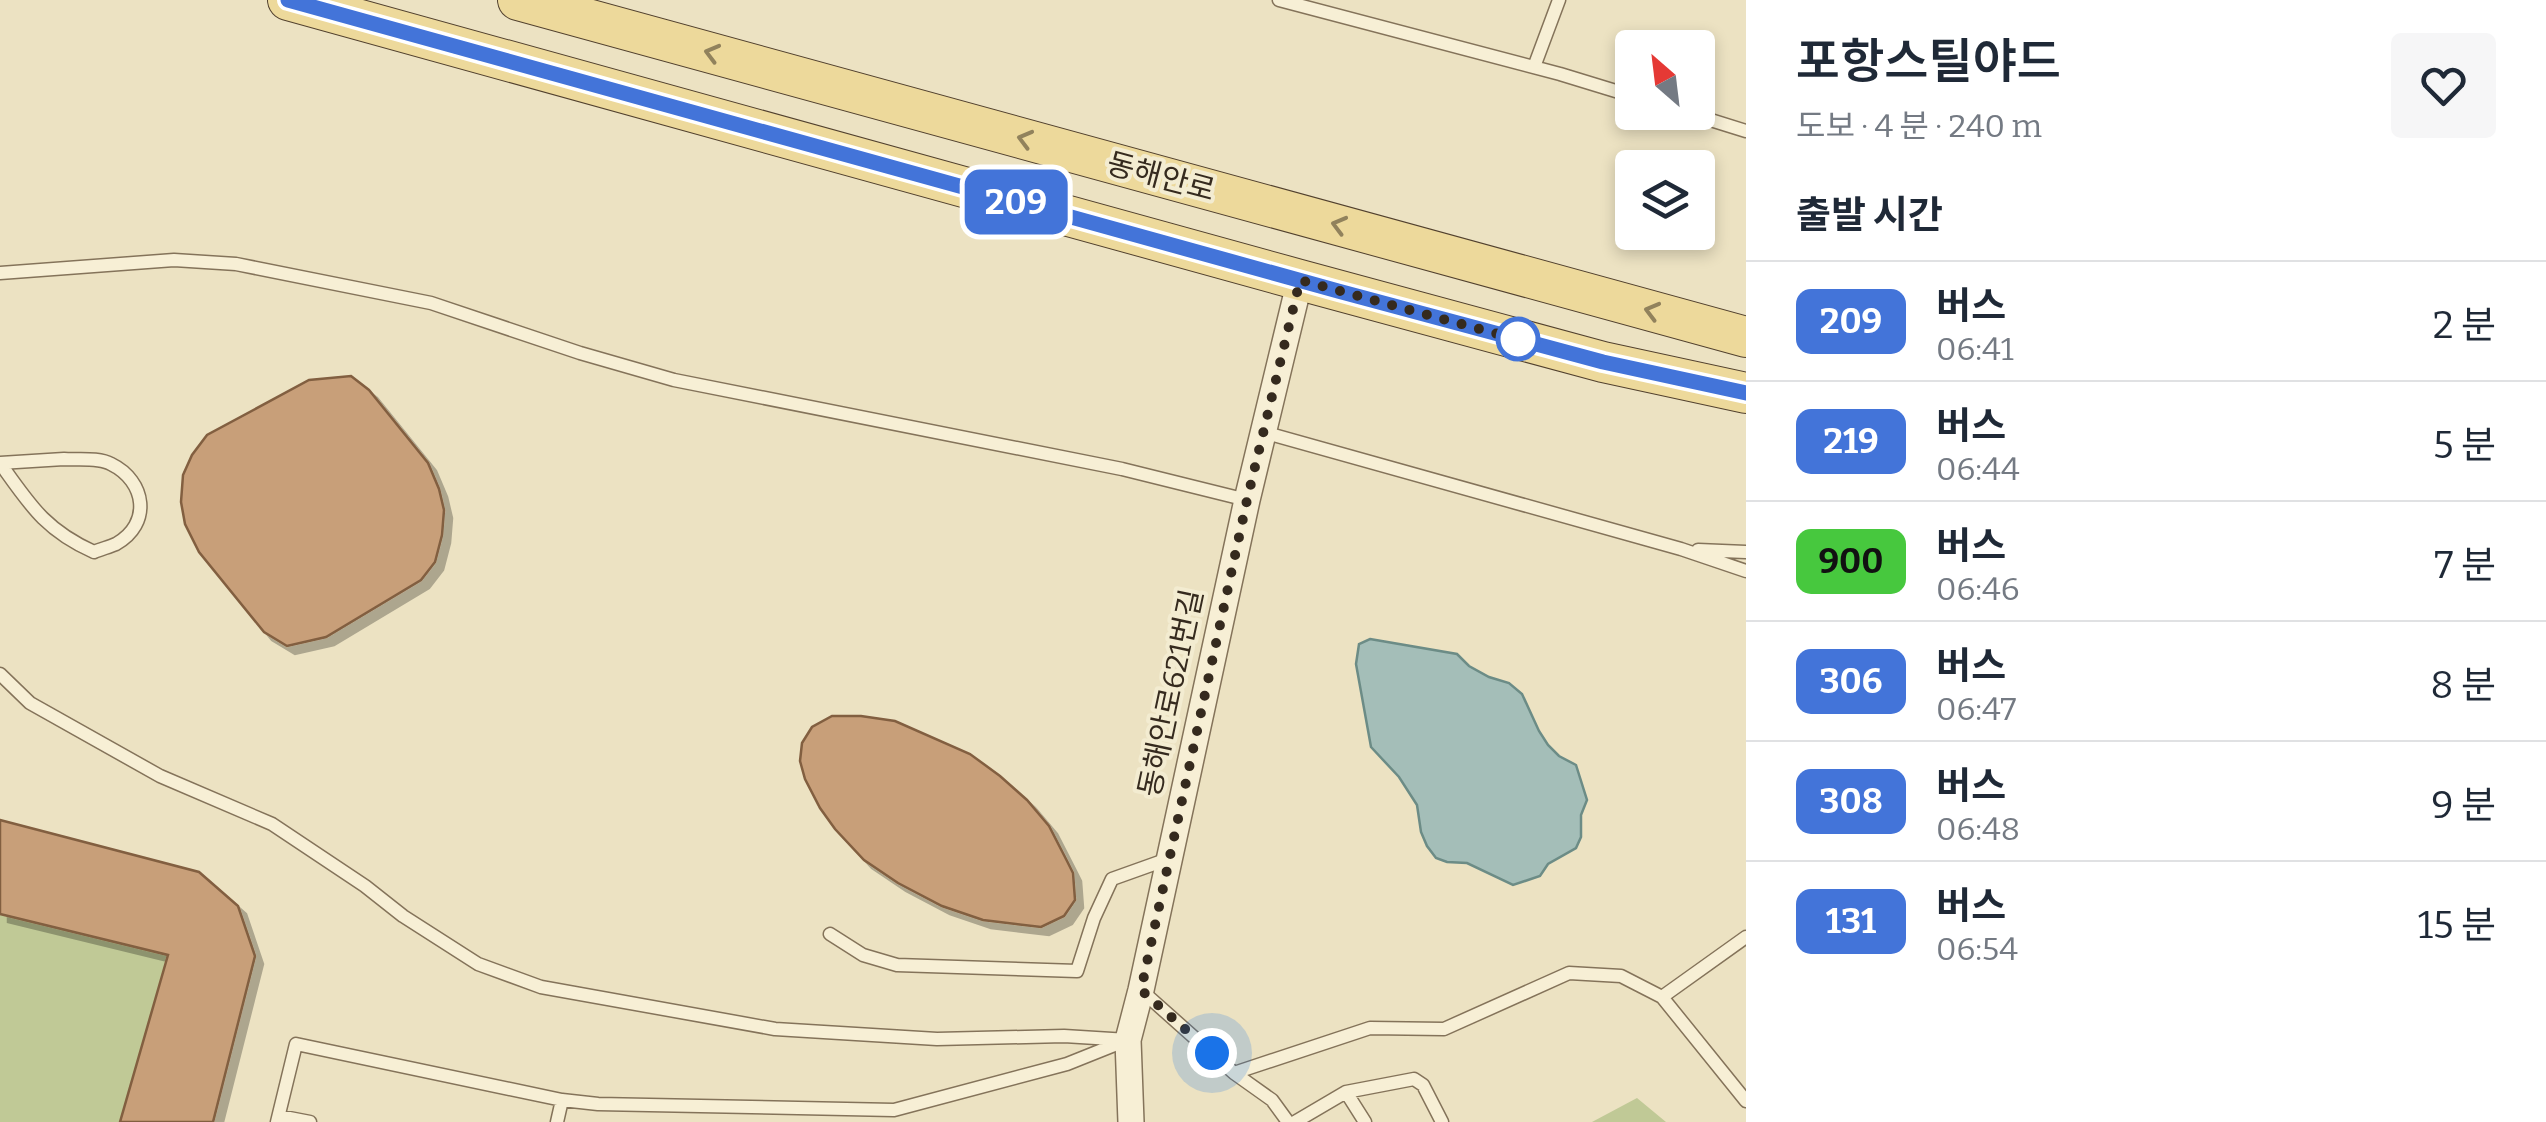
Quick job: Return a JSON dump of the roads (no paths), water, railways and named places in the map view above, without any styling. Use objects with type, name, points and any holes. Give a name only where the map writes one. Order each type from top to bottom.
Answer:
[{"type":"main road","name":"동해안로","points":[[288,0],[1603,362],[1746,394]]},
{"type":"main road","name":"동해안로","points":[[518,0],[1746,337]]},
{"type":"street","name":"동해안로621번길","points":[[1132,1122],[1128,1040],[1247,500],[1300,280]]},
{"type":"lane","points":[[1279,0],[1615,91]]},
{"type":"lane","points":[[1534,68],[1559,0]]},
{"type":"lane","points":[[1715,122],[1746,132]]},
{"type":"lane","points":[[0,273],[174,260],[236,264],[431,303],[580,354],[674,380],[1122,469],[1247,500]]},
{"type":"lane","points":[[1263,432],[1681,549],[1746,571]]},
{"type":"lane","points":[[108,462],[130,477],[142,499],[137,524],[118,543],[94,552],[47,525],[0,463],[108,462]]},
{"type":"lane","points":[[1681,549],[1746,552]]},
{"type":"lane","points":[[0,674],[30,703],[160,776],[272,824],[478,964],[541,987],[775,1028],[936,1039],[1064,1036],[1128,1040]]},
{"type":"lane","points":[[830,934],[863,955],[897,966],[1078,971],[1094,918],[1112,879],[1168,859]]},
{"type":"lane","points":[[1662,997],[1746,937]]},
{"type":"lane","points":[[1234,1073],[1370,1028],[1444,1029],[1568,973],[1622,976],[1662,997],[1746,1101]]},
{"type":"lane","points":[[1141,990],[1234,1073],[1272,1100],[1292,1122],[1346,1092],[1414,1079],[1423,1085],[1442,1122]]},
{"type":"lane","points":[[310,1122],[278,1119],[296,1044],[562,1100],[598,1104],[894,1110],[1067,1064],[1128,1040]]},
{"type":"lane","points":[[1346,1092],[1364,1122]]},
{"type":"lane","points":[[556,1122],[562,1100]]},
{"type":"water","points":[[1370,639],[1457,654],[1469,666],[1509,683],[1522,694],[1548,745],[1576,765],[1587,800],[1576,848],[1548,864],[1540,876],[1513,885],[1467,863],[1436,858],[1421,832],[1417,805],[1399,777],[1371,747],[1356,664],[1359,644]]}]
